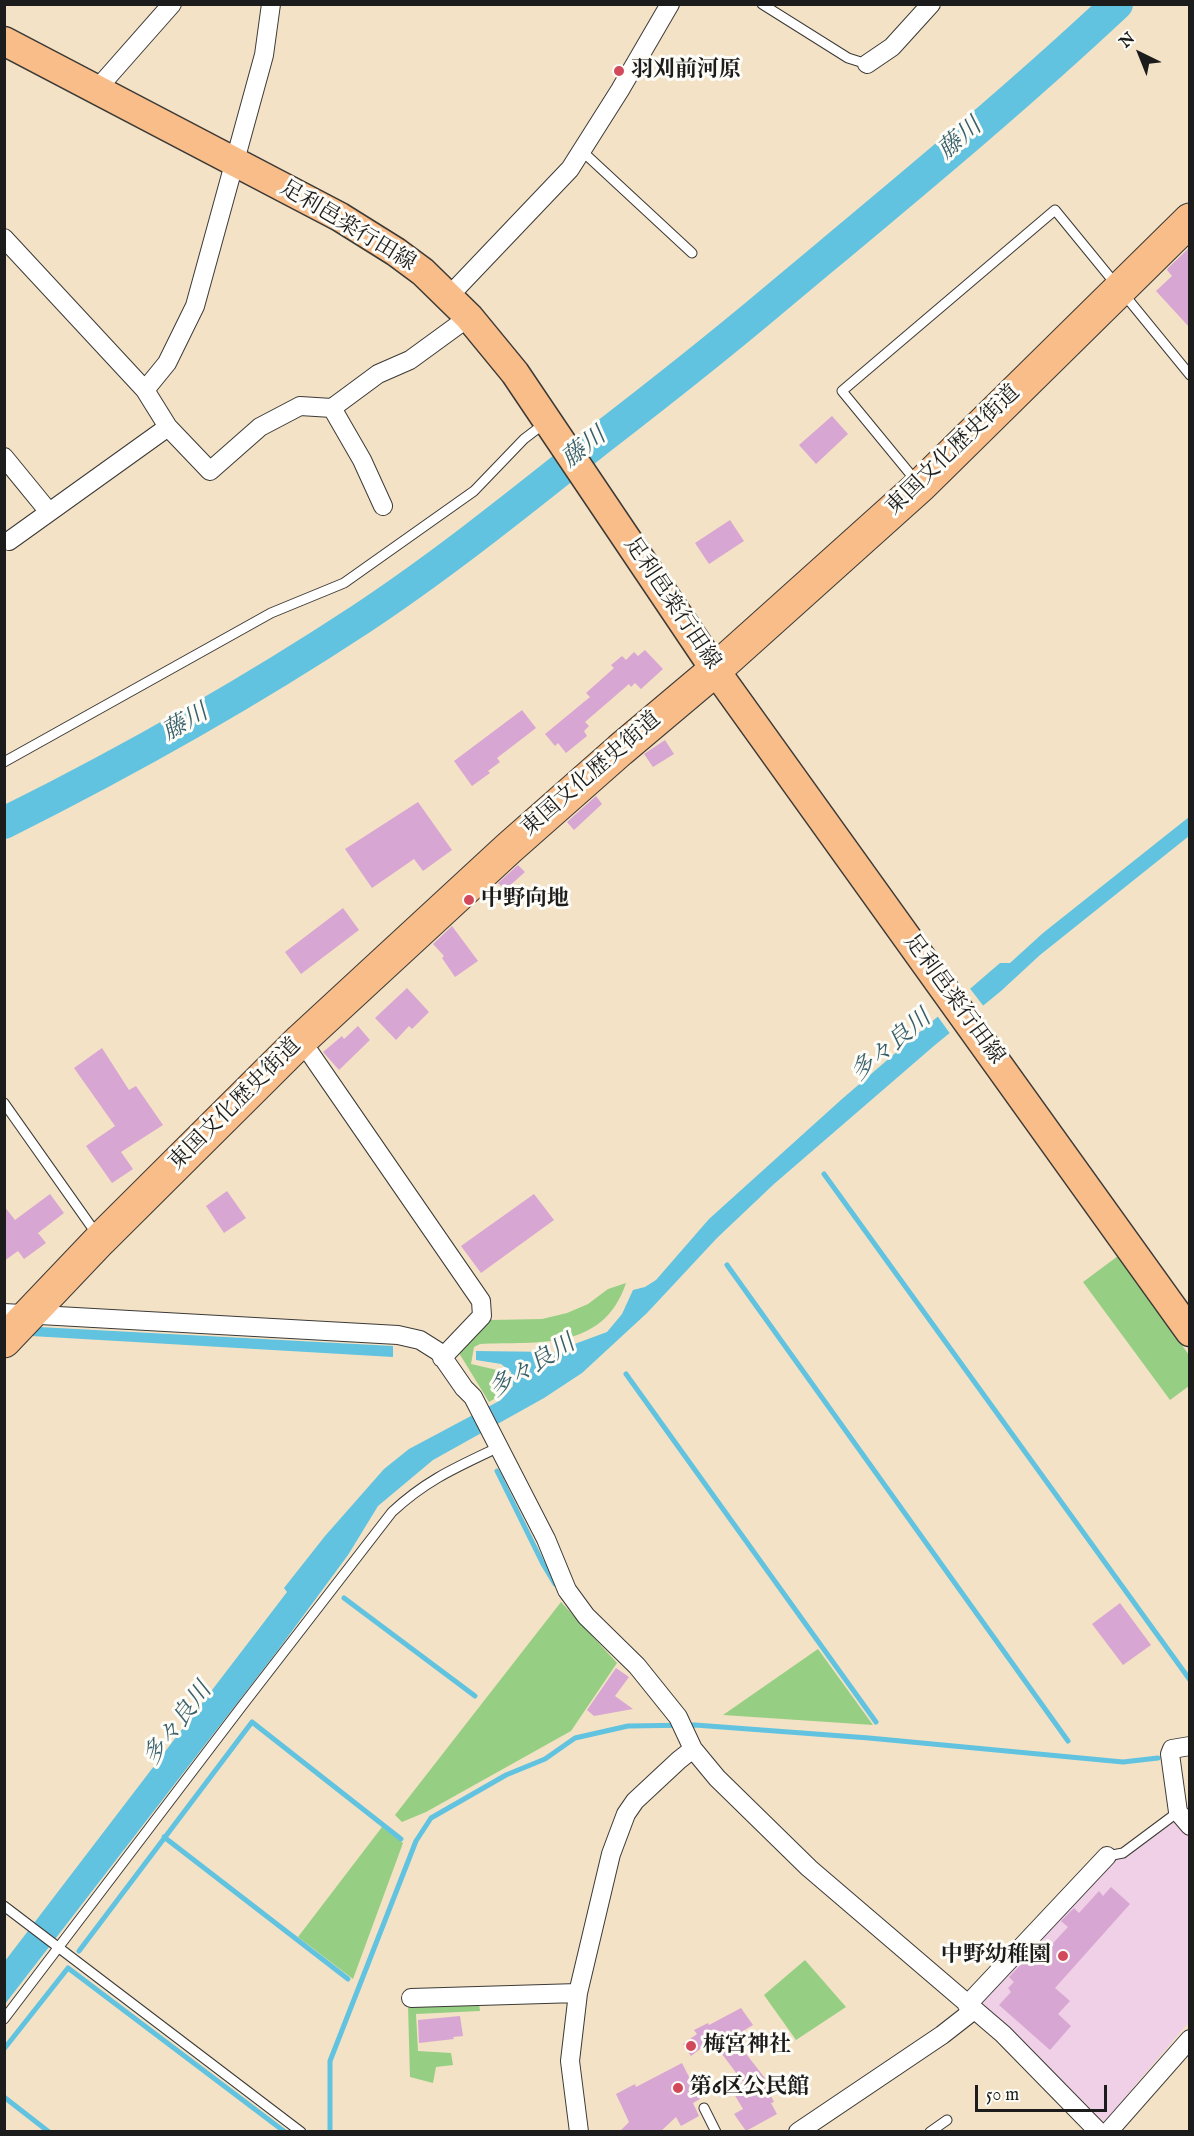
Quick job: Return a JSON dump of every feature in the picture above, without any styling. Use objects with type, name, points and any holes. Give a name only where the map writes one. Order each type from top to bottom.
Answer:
[{"type":"highway","name":"東国文化歴史街道","points":[[4,1341],[17,1313],[100,1240],[302,1040],[509,848],[620,750],[716,670],[920,486],[1190,220]]},
{"type":"main road","name":"足利邑楽行田線","points":[[4,41],[371,236],[396,252],[449,296],[469,317],[514,373],[716,670],[830,832],[975,1030],[1190,1332]]},
{"type":"street","points":[[97,89],[172,4]]},
{"type":"street","points":[[145,390],[167,363],[195,306],[264,55],[271,4]]},
{"type":"street","points":[[449,296],[549,192],[582,151],[670,4]]},
{"type":"street","points":[[867,64],[892,47],[931,4]]},
{"type":"street","points":[[4,238],[145,390],[168,426],[210,471],[260,427],[300,406],[332,408],[378,374],[410,360],[469,317]]},
{"type":"street","points":[[332,408],[362,460],[383,507]]},
{"type":"street","points":[[9,541],[168,426]]},
{"type":"street","points":[[4,457],[49,512]]},
{"type":"street","points":[[302,1040],[481,1301],[482,1316],[442,1358]]},
{"type":"street","points":[[17,1313],[398,1335],[420,1340],[439,1352],[464,1388],[473,1396],[546,1539],[567,1590],[586,1616],[637,1666],[678,1717],[693,1749],[717,1778],[809,1868],[1003,2034],[1099,2132]]},
{"type":"street","points":[[1184,1819],[1170,1754],[1172,1749],[1190,1746]]},
{"type":"street","points":[[579,2132],[570,2061],[578,1993],[611,1854],[626,1814],[635,1801],[693,1749]]},
{"type":"street","points":[[804,2130],[942,2035],[1107,1856]]},
{"type":"street","points":[[411,1998],[578,1993]]},
{"type":"street","points":[[1108,2132],[1190,2039]]},
{"type":"lane","points":[[762,4],[848,58],[867,64]]},
{"type":"lane","points":[[582,151],[692,252]]},
{"type":"lane","points":[[920,486],[842,391],[1055,210],[1190,375]]},
{"type":"lane","points":[[4,762],[271,612],[344,583],[474,491],[525,439],[549,424]]},
{"type":"lane","points":[[4,1103],[100,1240]]},
{"type":"lane","points":[[4,2019],[57,1946],[392,1512],[431,1480],[497,1444]]},
{"type":"lane","points":[[1107,1856],[1123,1853],[1184,1819]]},
{"type":"lane","points":[[4,1906],[301,2132]]},
{"type":"lane","points":[[704,2108],[716,2132]]},
{"type":"lane","points":[[930,2132],[946,2121]]},
{"type":"shaded area","points":[[1177,1820],[1189,1835],[1189,2022],[1104,2122],[1007,2027],[976,2002],[1109,1861],[1124,1858]]},
{"type":"green space","points":[[1118,1256],[1189,1355],[1189,1386],[1170,1400],[1083,1282]]},
{"type":"green space","points":[[626,1283],[616,1305],[602,1321],[585,1332],[546,1342],[480,1344],[474,1347],[471,1364],[497,1370],[507,1376],[502,1392],[489,1402],[459,1353],[491,1320],[542,1319],[567,1313],[588,1304],[608,1289]]},
{"type":"green space","points":[[561,1602],[617,1663],[571,1731],[426,1812],[402,1822],[395,1815]]},
{"type":"green space","points":[[818,1649],[873,1725],[723,1715]]},
{"type":"green space","points":[[382,1827],[403,1843],[353,1979],[298,1937]]},
{"type":"green space","points":[[805,1960],[846,2007],[796,2040],[764,1995]]},
{"type":"green space","points":[[479,2003],[480,2011],[416,2014],[418,2051],[451,2053],[453,2065],[436,2067],[433,2083],[410,2077],[408,2006]]},
{"type":"water","name":"多々良川","points":[[1189,817],[1189,836],[1040,955],[1001,991],[774,1184],[717,1238],[647,1313],[582,1373],[544,1398],[433,1460],[378,1506],[348,1555],[278,1650],[5,2004],[5,1961],[287,1592],[284,1588],[325,1536],[384,1469],[409,1449],[501,1400],[513,1386],[511,1372],[501,1364],[476,1360],[476,1351],[553,1352],[607,1332],[622,1314],[633,1290],[645,1287],[656,1280],[709,1219],[842,1099],[1000,963],[1010,963],[1043,933]]},
{"type":"water","points":[[39,1327],[393,1346],[393,1357],[31,1336]]},
{"type":"pier","points":[[968,986],[985,1008],[951,1035],[936,1014]]},
{"type":"building","points":[[1190,247],[1190,328],[1156,291],[1172,276],[1168,268]]},
{"type":"building","points":[[832,416],[848,434],[816,464],[799,445]]},
{"type":"building","points":[[730,520],[744,541],[709,564],[695,543]]},
{"type":"building","points":[[645,650],[663,669],[641,689],[635,683],[631,687],[629,684],[585,722],[589,726],[584,731],[587,736],[566,753],[558,743],[555,746],[545,734],[590,697],[586,693],[614,668],[611,665],[622,656],[626,660],[634,652],[638,656]]},
{"type":"building","points":[[522,710],[536,728],[497,758],[500,762],[488,771],[490,773],[472,786],[454,761]]},
{"type":"building","points":[[665,740],[674,754],[653,767],[644,754]]},
{"type":"building","points":[[596,796],[602,804],[574,830],[567,822]]},
{"type":"building","points":[[418,802],[452,850],[423,871],[414,859],[372,888],[345,849]]},
{"type":"building","points":[[518,865],[525,872],[505,890],[498,883]]},
{"type":"building","points":[[343,908],[359,930],[301,974],[285,952]]},
{"type":"building","points":[[452,926],[478,961],[455,977],[442,958],[444,956],[433,944]]},
{"type":"building","points":[[407,988],[429,1012],[412,1029],[409,1026],[396,1040],[375,1018]]},
{"type":"building","points":[[358,1026],[370,1040],[339,1070],[323,1052],[342,1036],[344,1039]]},
{"type":"building","points":[[102,1048],[129,1090],[136,1086],[163,1125],[121,1152],[133,1169],[112,1183],[86,1146],[115,1126],[74,1068]]},
{"type":"building","points":[[227,1191],[246,1218],[224,1233],[206,1206]]},
{"type":"building","points":[[50,1194],[64,1213],[38,1233],[46,1243],[24,1259],[18,1251],[4,1261],[4,1206],[15,1220]]},
{"type":"building","points":[[534,1194],[554,1220],[481,1273],[461,1246]]},
{"type":"building","points":[[1120,1603],[1151,1645],[1123,1665],[1092,1624]]},
{"type":"building","points":[[616,1668],[629,1677],[615,1696],[633,1709],[594,1716],[587,1710]]},
{"type":"building","points":[[1111,1887],[1130,1904],[1055,1988],[1070,2001],[1058,2014],[1071,2026],[1050,2050],[999,2005],[1011,1992],[1008,1988],[1014,1982],[1009,1977],[1036,1949],[1042,1955],[1068,1927],[1061,1921],[1074,1908],[1079,1913],[1099,1891],[1103,1896]]},
{"type":"building","points":[[741,2008],[753,2025],[733,2037],[768,2082],[765,2084],[777,2114],[746,2131],[734,2114],[743,2109],[731,2089],[743,2082],[716,2046],[707,2052],[704,2046],[691,2056],[683,2044],[697,2034],[694,2030],[708,2023],[709,2025]]},
{"type":"building","points":[[460,2016],[463,2036],[419,2043],[418,2020]]},
{"type":"building","points":[[682,2063],[700,2099],[693,2103],[699,2116],[681,2126],[676,2117],[660,2132],[619,2132],[629,2122],[616,2094],[635,2084],[636,2087]]},
{"type":"waterway","name":"藤川","points":[[4,823],[141,751],[230,700],[361,619],[453,554],[748,321],[989,119],[1117,4]]},
{"type":"waterway","points":[[824,1174],[1190,1680]]},
{"type":"waterway","points":[[727,1265],[1068,1741]]},
{"type":"waterway","points":[[626,1374],[876,1722]]},
{"type":"waterway","points":[[497,1471],[555,1584]]},
{"type":"waterway","points":[[344,1598],[475,1696]]},
{"type":"waterway","points":[[79,1951],[252,1722],[401,1839]]},
{"type":"waterway","points":[[330,2132],[330,2061],[416,1841],[431,1818],[506,1775],[545,1759],[575,1738],[628,1726],[695,1725],[869,1738],[1123,1762],[1158,1758]]},
{"type":"waterway","points":[[164,1837],[348,1979]]},
{"type":"waterway","points":[[4,2049],[68,1968],[285,2132]]},
{"type":"waterway","points":[[4,2097],[49,2132]]},
{"type":"place","name":"羽刈前河原","points":[[619,71]]},
{"type":"place","name":"中野向地","points":[[469,900]]},
{"type":"place","name":"中野幼稚園","points":[[1063,1956]]},
{"type":"place","name":"梅宮神社","points":[[691,2046]]},
{"type":"place","name":"第6区公民館","points":[[678,2088]]}]
